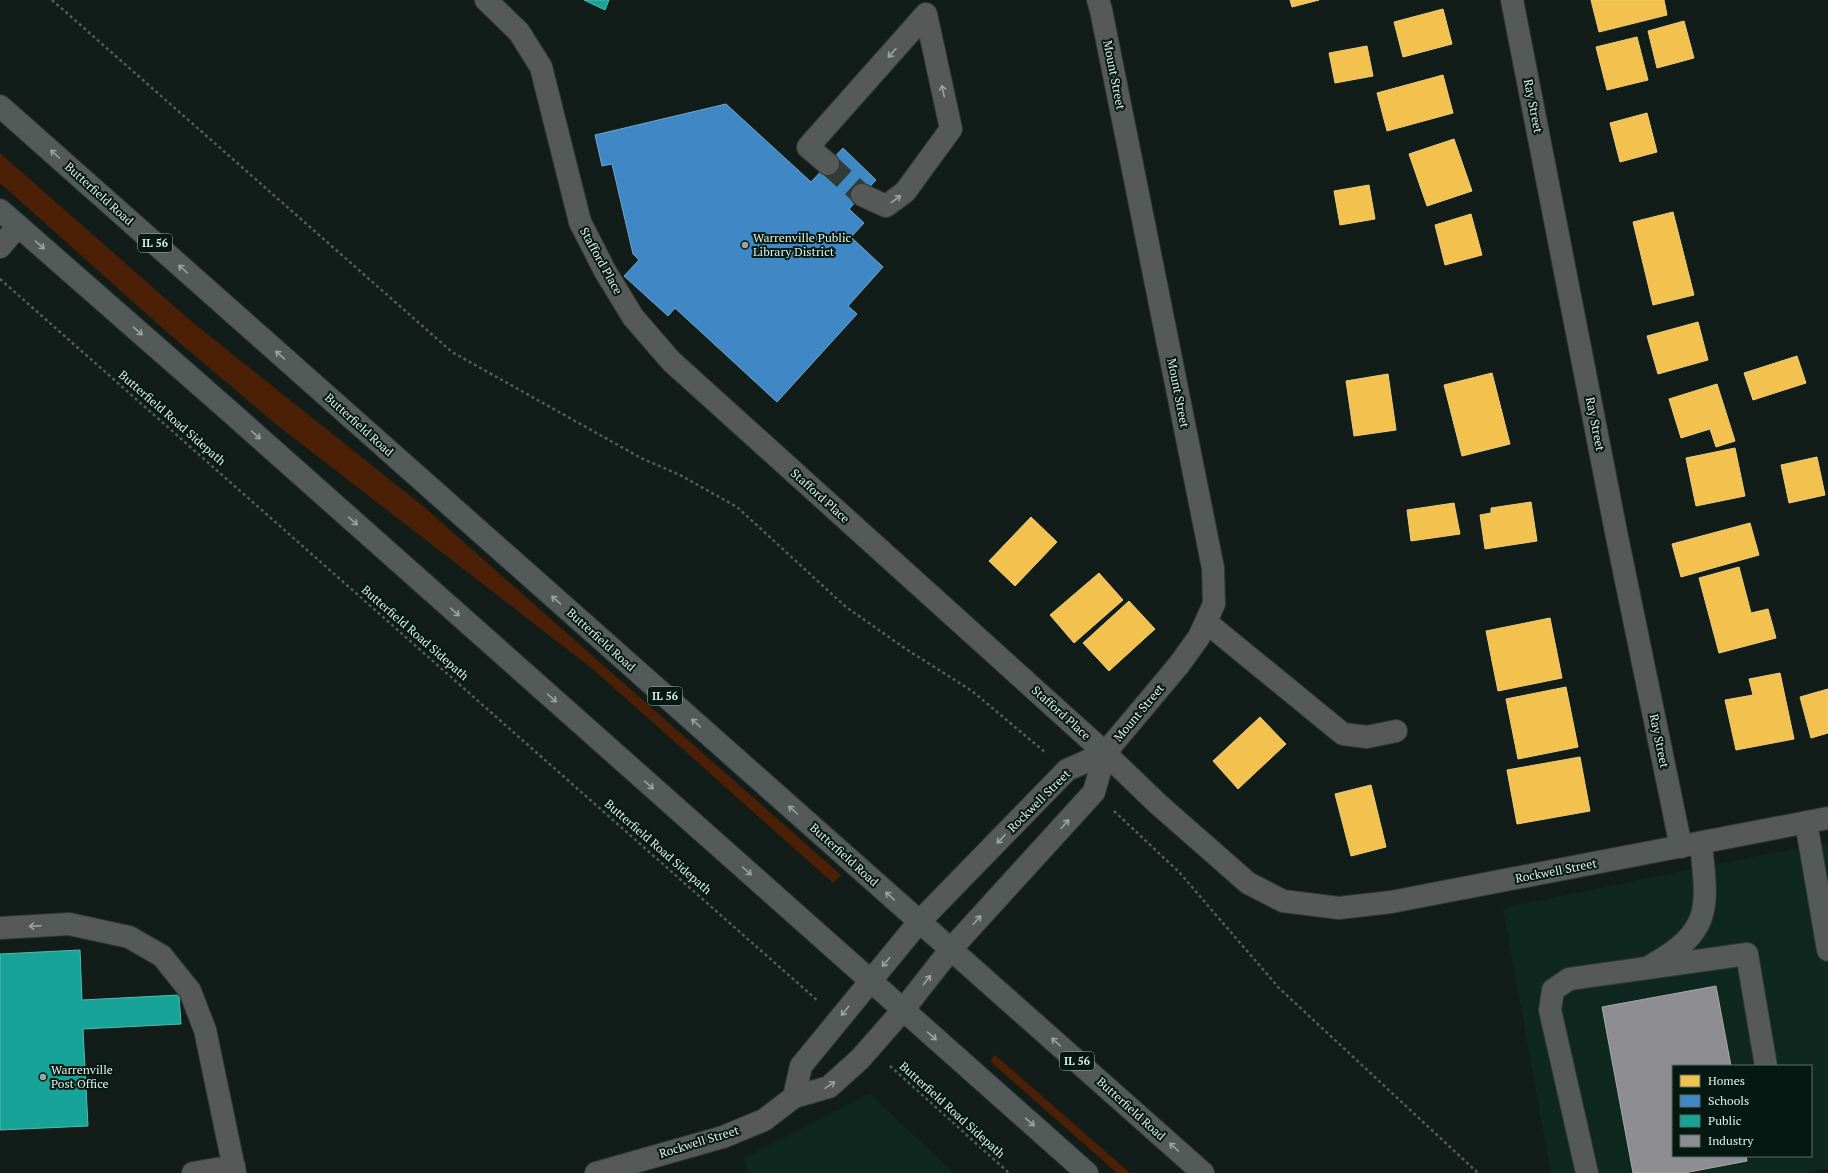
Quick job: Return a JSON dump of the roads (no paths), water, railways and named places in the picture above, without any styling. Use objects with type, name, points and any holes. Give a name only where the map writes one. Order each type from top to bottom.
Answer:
[{"type":"main road","name":"Butterfield Road","points":[[0,106],[1203,1173]]},
{"type":"main road","points":[[0,210],[227,409],[1088,1173]]},
{"type":"street","name":"Stafford Place","points":[[486,0],[519,32],[541,67],[580,222],[605,271],[633,317],[671,361],[1105,753],[1158,804],[1248,883],[1283,900]]},
{"type":"street","name":"Mount Street","points":[[1098,0],[1102,10],[1213,568],[1214,604],[1199,637],[1178,666],[1105,753]]},
{"type":"street","name":"Ray Street","points":[[1512,0],[1616,532],[1691,845],[1706,896],[1703,917],[1688,940],[1667,957],[1646,968]]},
{"type":"street","points":[[828,164],[808,147],[932,7]]},
{"type":"street","points":[[862,195],[886,206],[905,192],[951,129],[932,7]]},
{"type":"street","points":[[0,247],[18,226]]},
{"type":"street","points":[[1206,622],[1343,734],[1367,737],[1396,731]]},
{"type":"street","name":"Rockwell Street","points":[[794,1096],[801,1066],[919,922],[1067,770],[1105,753]]},
{"type":"street","name":"Rockwell Street","points":[[596,1173],[737,1131],[764,1120],[794,1096],[829,1087],[860,1059],[903,1010],[951,949],[1094,792],[1105,753]]},
{"type":"street","name":"Rockwell Street","points":[[1283,900],[1339,908],[1391,902],[1828,818]]},
{"type":"street","points":[[1806,822],[1828,950]]},
{"type":"street","points":[[0,928],[69,924],[129,937],[162,956],[190,990],[205,1030],[235,1169],[192,1173]]},
{"type":"street","points":[[1587,1173],[1550,1010],[1553,990],[1569,979],[1747,954],[1766,1065]]},
{"type":"tunnel","points":[[828,164],[862,195]]},
{"type":"place","name":"Warrenville Public Library District","points":[[745,245]]},
{"type":"place","name":"Warrenville Post Office","points":[[43,1077]]}]
